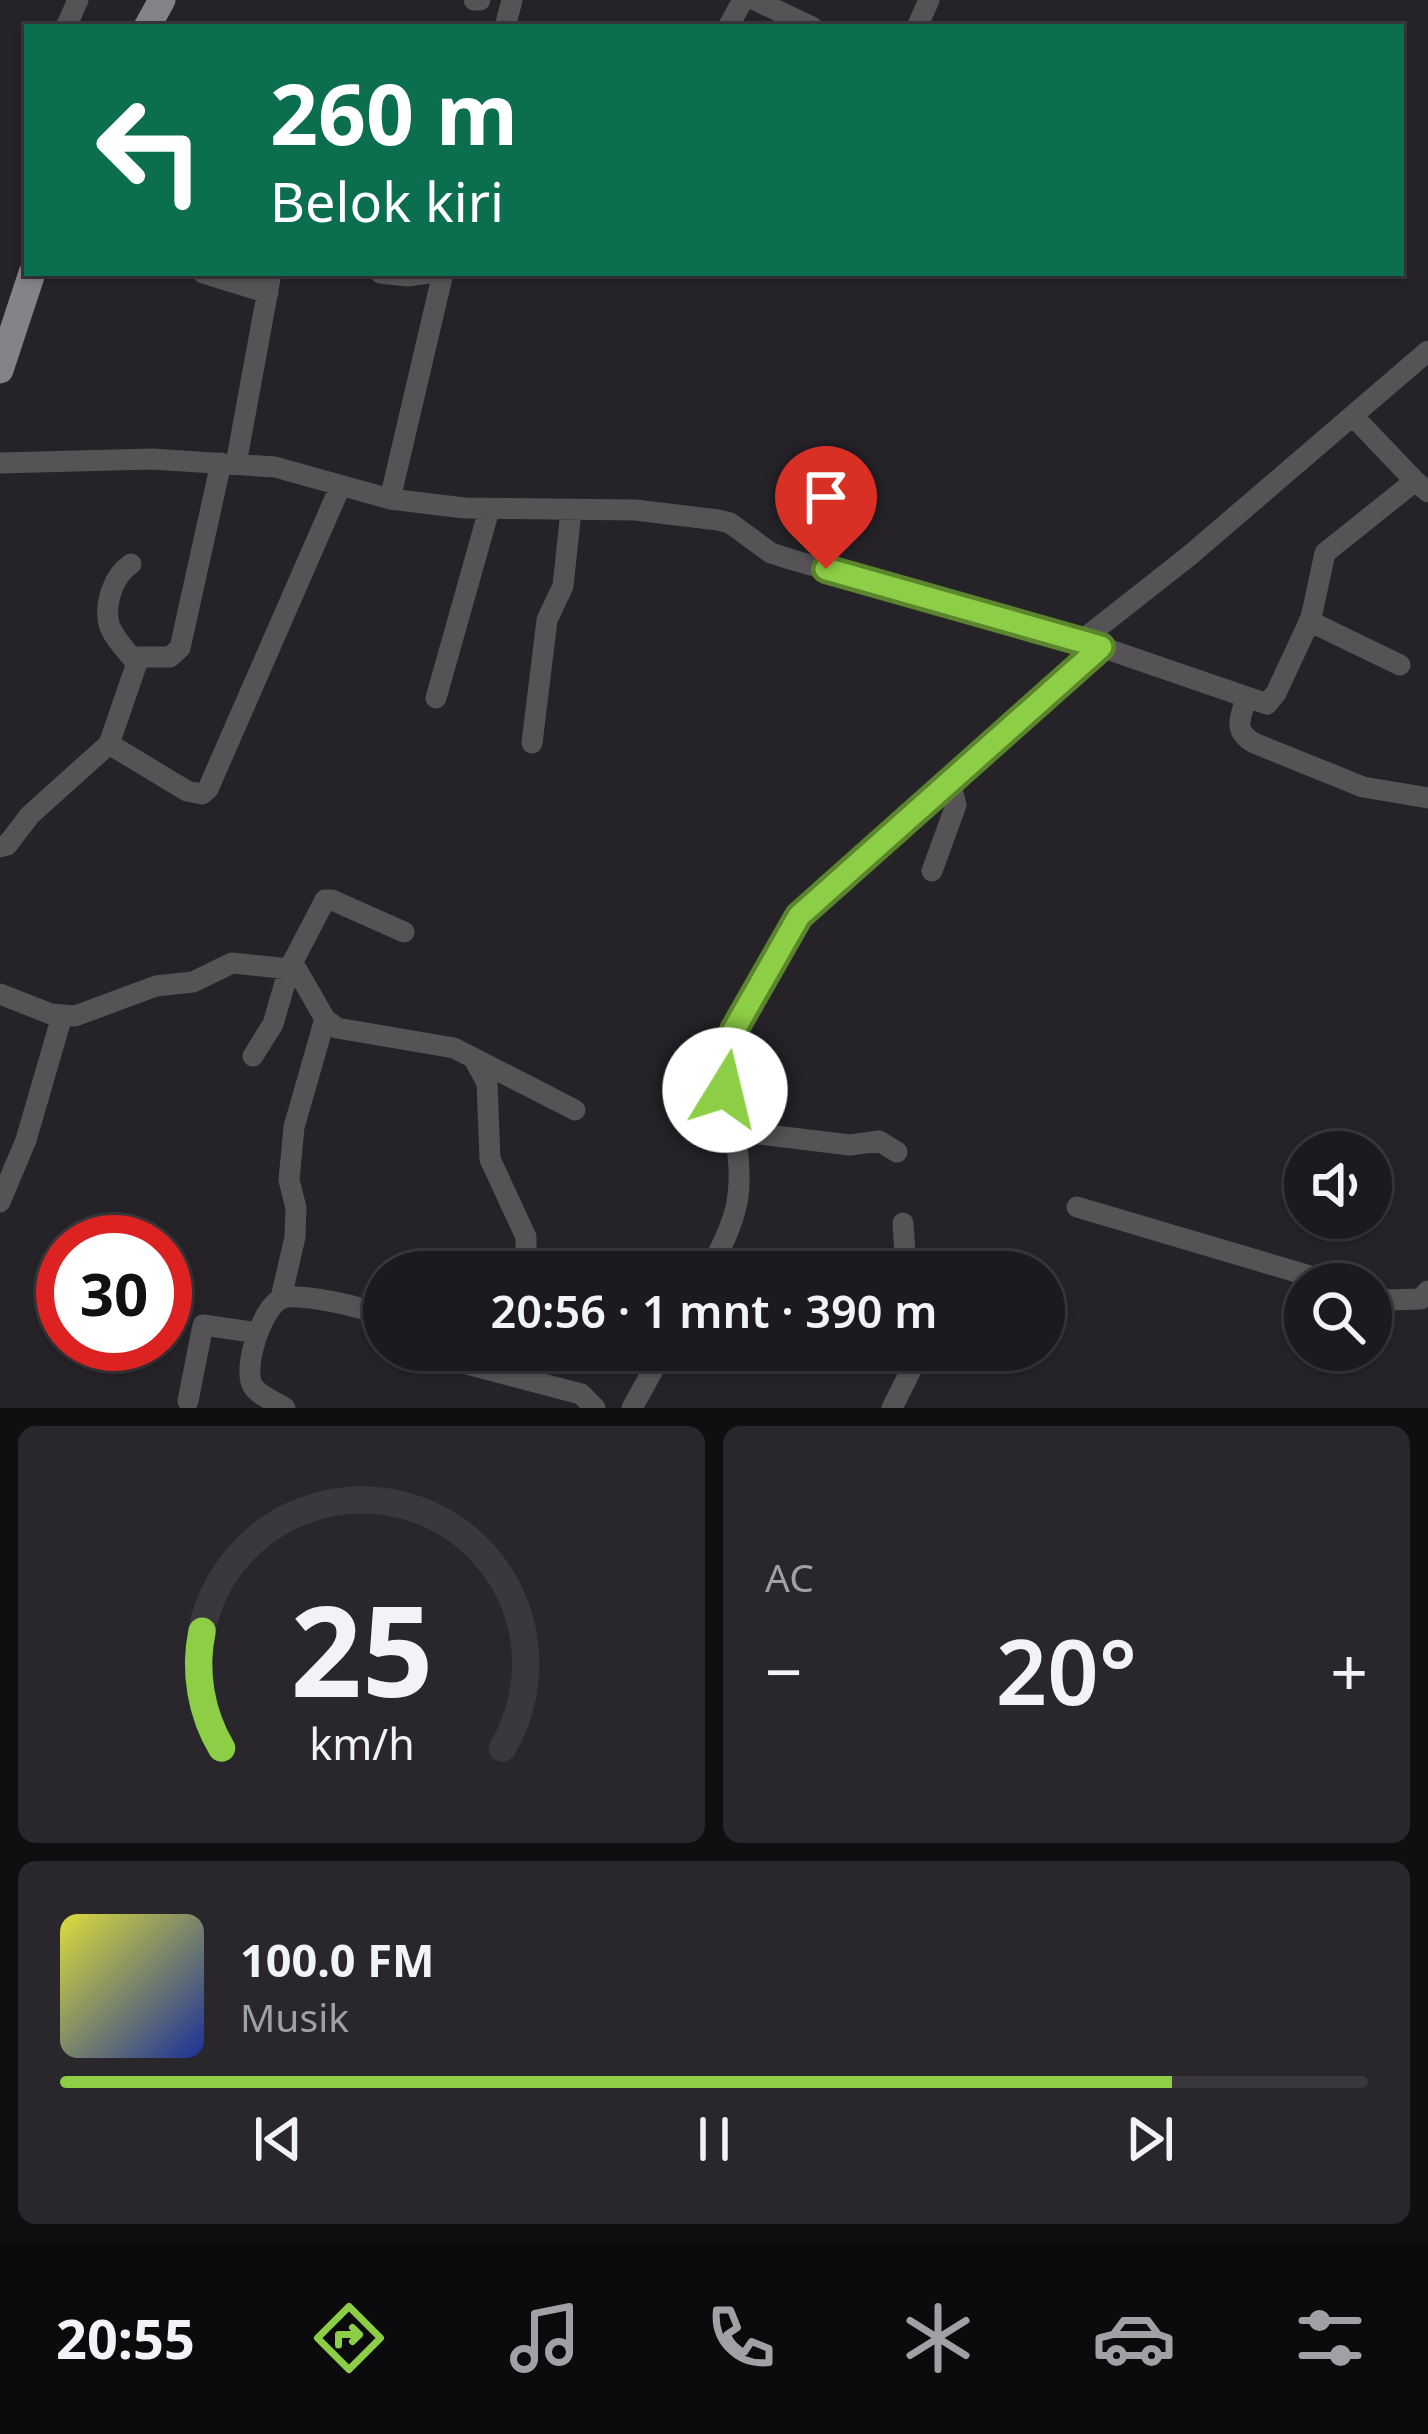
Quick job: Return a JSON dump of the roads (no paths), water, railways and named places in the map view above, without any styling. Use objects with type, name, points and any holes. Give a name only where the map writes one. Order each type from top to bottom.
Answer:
[{"type":"main road","points":[[0,370],[31,276]]},
{"type":"street","points":[[754,0],[806,24]]},
{"type":"street","points":[[0,847],[109,744],[142,655],[170,657],[180,648],[269,283],[223,276]]},
{"type":"street","points":[[390,499],[442,276]]},
{"type":"street","points":[[720,1251],[739,1204],[742,1176],[725,1090],[728,1049],[787,933],[808,907],[950,782],[1091,644],[1428,351]]},
{"type":"street","points":[[0,463],[124,459],[286,468],[390,499],[489,510],[635,510],[730,523],[753,543],[793,560],[1091,644],[1261,704],[1272,700],[1309,621],[1325,553],[1421,487],[1353,416]]},
{"type":"street","points":[[109,744],[188,791],[202,794],[208,789],[340,487]]},
{"type":"street","points":[[436,698],[489,510]]},
{"type":"street","points":[[532,743],[547,620],[563,586],[571,511]]},
{"type":"street","points":[[131,563],[121,571],[108,607],[109,623],[137,664]]},
{"type":"street","points":[[1309,621],[1400,665]]},
{"type":"street","points":[[1246,699],[1239,727],[1254,743],[1363,787],[1428,798]]},
{"type":"street","points":[[932,871],[956,805],[950,782]]},
{"type":"street","points":[[253,1056],[273,1024],[290,969],[325,900],[404,932]]},
{"type":"street","points":[[0,994],[62,1016],[156,986],[193,982],[232,963],[290,969],[302,973],[325,1019],[344,1031],[430,1041],[474,1058],[574,1110]]},
{"type":"street","points":[[0,1202],[26,1140],[62,1016]]},
{"type":"street","points":[[285,1408],[253,1386],[250,1365],[258,1333],[281,1298],[295,1237],[296,1208],[289,1180],[294,1127],[325,1019]]},
{"type":"street","points":[[474,1058],[487,1083],[490,1159],[526,1237],[526,1251]]},
{"type":"street","points":[[734,1131],[850,1145],[879,1141],[897,1152]]},
{"type":"street","points":[[1077,1208],[1284,1269]]},
{"type":"street","points":[[903,1223],[905,1251]]},
{"type":"street","points":[[1392,1300],[1421,1299],[1428,1291]]},
{"type":"street","points":[[281,1298],[363,1309]]},
{"type":"street","points":[[188,1401],[203,1325],[258,1333]]},
{"type":"street","points":[[495,1371],[580,1394],[595,1408]]},
{"type":"street","points":[[525,1371],[528,1379]]},
{"type":"street","points":[[632,1408],[652,1371]]},
{"type":"street","points":[[892,1408],[910,1371]]}]
